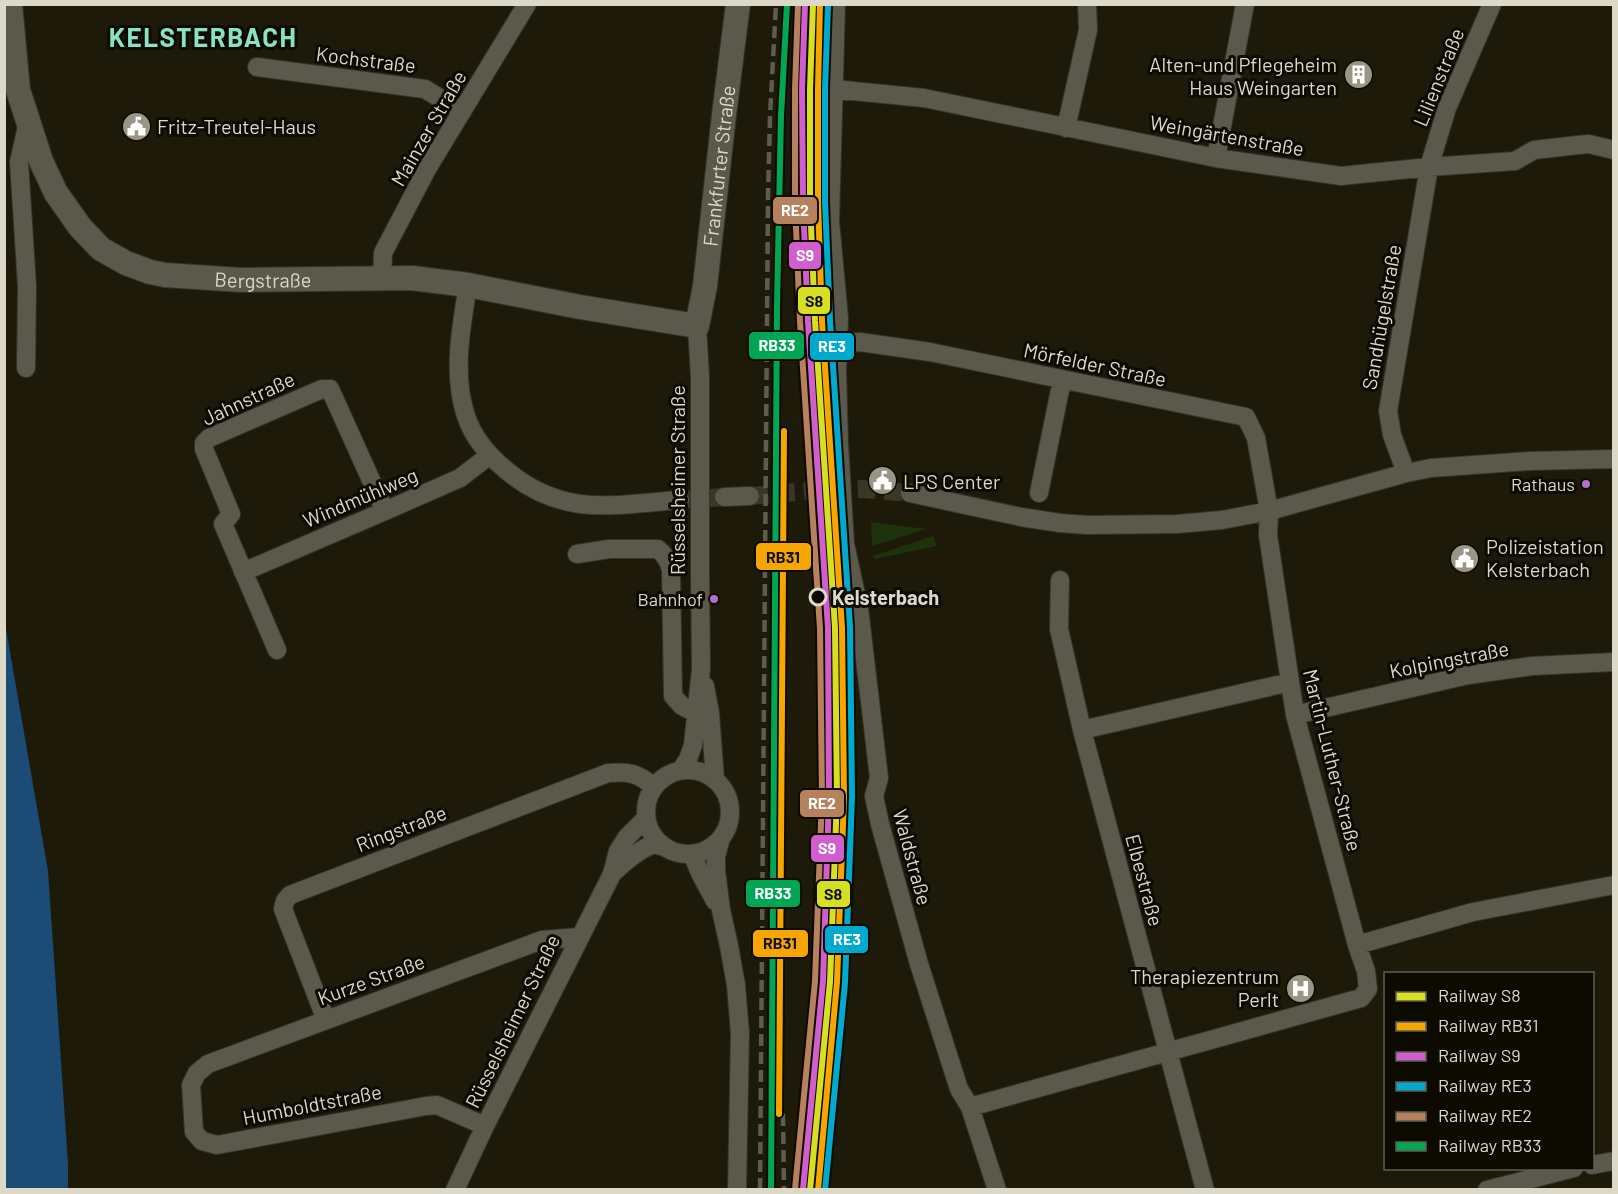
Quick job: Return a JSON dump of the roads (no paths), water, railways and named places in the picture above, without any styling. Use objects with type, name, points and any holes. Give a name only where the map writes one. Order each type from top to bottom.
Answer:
[{"type":"street","name":"Bergstraße","points":[[10,4],[18,90],[41,161],[56,193],[80,227],[101,249],[126,263],[165,275],[241,280],[412,278],[468,285],[697,326]]},
{"type":"street","name":"Mainzer Straße","points":[[382,279],[383,253],[427,169],[527,4]]},
{"type":"street","name":"Frankfurter Straße","points":[[697,326],[705,286],[738,4]]},
{"type":"street","name":"Waldstraße","points":[[836,4],[830,221],[840,318],[839,443],[845,544],[859,608],[879,778],[874,796],[919,964],[959,1089],[970,1107],[997,1190]]},
{"type":"street","points":[[1066,128],[1088,30],[1087,4]]},
{"type":"street","points":[[1216,158],[1245,4]]},
{"type":"street","name":"Lilienstraße","points":[[1429,167],[1447,108],[1492,4]]},
{"type":"street","name":"Kochstraße","points":[[257,67],[425,90],[462,112]]},
{"type":"street","name":"Weingärtenstraße","points":[[833,89],[924,98],[1216,158],[1341,176],[1515,161],[1534,150],[1589,144],[1614,150]]},
{"type":"street","points":[[26,368],[27,286],[20,162],[28,122]]},
{"type":"street","name":"Sandhügelstraße","points":[[1406,473],[1392,435],[1388,411],[1429,167]]},
{"type":"street","points":[[468,285],[460,338],[459,380],[466,417],[479,441],[490,455],[517,480],[535,490],[580,504],[680,500]]},
{"type":"street","name":"Rüsselsheimer Straße","points":[[681,770],[693,745],[701,669],[700,377],[697,326]]},
{"type":"street","name":"Mörfelder Straße","points":[[838,343],[860,342],[930,352],[1246,417],[1256,438],[1269,511]]},
{"type":"street","points":[[1039,493],[1062,380]]},
{"type":"street","name":"Jahnstraße","points":[[277,650],[223,524],[231,514],[204,449],[204,443],[208,438],[322,389],[330,389],[385,512]]},
{"type":"street","name":"Windmühlweg","points":[[243,572],[460,478],[490,455]]},
{"type":"street","points":[[910,493],[1060,523],[1087,525],[1188,523],[1222,520],[1269,511],[1431,468],[1530,461],[1614,459]]},
{"type":"street","points":[[724,497],[750,496]]},
{"type":"street","name":"Martin-Luther-Straße","points":[[1167,1052],[1361,998],[1368,989],[1366,971],[1295,715],[1268,535],[1269,511]]},
{"type":"street","name":"Rüsselsheimer Straße","points":[[577,554],[609,549],[658,549],[663,553],[671,570],[673,696],[682,706],[696,713]]},
{"type":"street","name":"Elbestraße","points":[[1060,580],[1059,629],[1082,730],[1204,1190]]},
{"type":"street","name":"Kolpingstraße","points":[[1295,715],[1468,675],[1532,666],[1614,662]]},
{"type":"street","name":"Rüsselsheimer Straße","points":[[701,669],[710,713],[715,779]]},
{"type":"street","points":[[1082,730],[1290,682]]},
{"type":"street","points":[[721,838],[704,851],[692,854],[672,852],[665,847],[653,834],[646,818],[647,803],[654,787],[667,775],[681,770],[693,770],[715,779],[724,789],[729,800],[728,826],[721,838],[716,856],[721,910],[736,985],[740,1033],[737,1190]]},
{"type":"street","name":"Ringstraße","points":[[326,1020],[283,909],[290,895],[608,774],[622,771],[633,773],[654,787]]},
{"type":"street","name":"Rüsselsheimer Straße","points":[[455,1190],[612,874],[618,851],[627,837],[646,818]]},
{"type":"street","name":"Rüsselsheimer Straße","points":[[612,874],[640,850],[653,844],[665,847]]},
{"type":"street","points":[[692,854],[721,910]]},
{"type":"street","points":[[1357,945],[1473,912],[1614,885]]},
{"type":"street","name":"Kurze Straße","points":[[191,1085],[197,1072],[208,1064],[542,940],[579,937]]},
{"type":"street","points":[[970,1107],[1167,1052]]},
{"type":"street","name":"Humboldtstraße","points":[[191,1085],[194,1132],[202,1141],[216,1145],[437,1105],[485,1126]]},
{"type":"street","points":[[1594,1165],[1614,1161]]},
{"type":"street","points":[[1487,1190],[1566,1170]]},
{"type":"water","points":[[5,623],[48,871],[68,1189],[5,1189]]},
{"type":"tunnel","points":[[750,496],[863,489],[910,493]]},
{"type":"tunnel","points":[[680,500],[724,497]]},
{"type":"railway","points":[[760,1190],[768,198],[776,4]]},
{"type":"railway","points":[[783,1114],[784,1190]]},
{"type":"rail line","name":"RB33","points":[[771,1190],[777,306],[781,116],[787,4]]},
{"type":"rail line","name":"RE2","points":[[795,1189],[815,981],[822,797],[820,629],[800,322],[795,203],[798,4]]},
{"type":"rail line","name":"S9","points":[[803,1189],[823,981],[829,797],[828,628],[808,321],[803,202],[802,89],[805,4]]},
{"type":"rail line","name":"S8","points":[[810,1190],[830,982],[837,797],[835,628],[815,321],[810,202],[813,4]]},
{"type":"rail line","name":"RB31","points":[[818,1190],[837,982],[844,797],[842,628],[822,321],[818,202],[820,4]]},
{"type":"rail line","name":"RE3","points":[[825,1190],[845,983],[852,797],[850,627],[830,320],[825,202],[828,5]]},
{"type":"rail line","name":"RB31","points":[[779,1114],[784,431]]},
{"type":"place","name":"Alten-und Pflegeheim Haus Weingarten","points":[[1358,75]]},
{"type":"place","name":"Fritz-Treutel-Haus","points":[[136,126]]},
{"type":"place","name":"LPS Center","points":[[882,481]]},
{"type":"place","name":"Rathaus","points":[[1586,484]]},
{"type":"place","name":"Polizeistation Kelsterbach","points":[[1465,558]]},
{"type":"place","name":"Kelsterbach","points":[[818,597]]},
{"type":"place","name":"Bahnhof","points":[[714,599]]},
{"type":"place","name":"Therapiezentrum Perlt","points":[[1300,988]]},
{"type":"district","name":"KELSTERBACH","points":[[203,36]]}]
